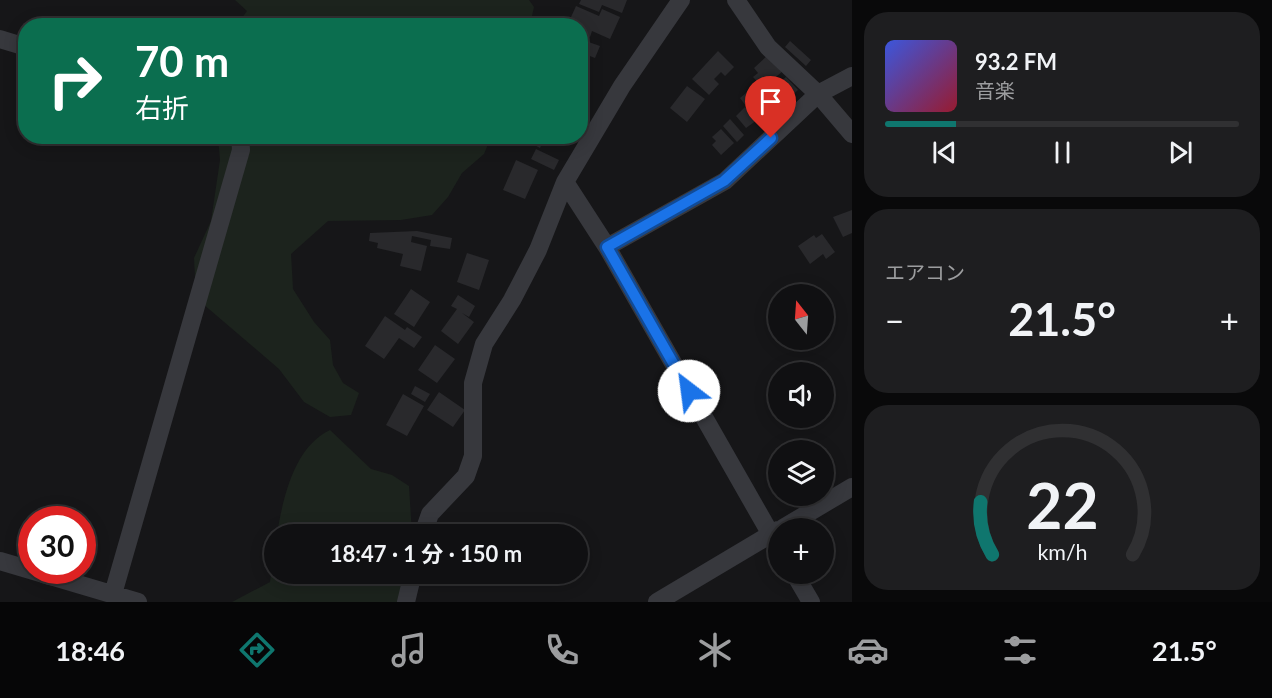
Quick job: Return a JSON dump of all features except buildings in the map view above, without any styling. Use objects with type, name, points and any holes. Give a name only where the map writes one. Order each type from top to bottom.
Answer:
[{"type":"street","points":[[588,143],[622,86],[681,0]]},
{"type":"street","points":[[736,0],[768,47],[818,94],[852,134]]},
{"type":"street","points":[[0,39],[18,45]]},
{"type":"street","points":[[607,247],[724,181],[818,94],[852,76]]},
{"type":"street","points":[[113,594],[241,150],[241,144]]},
{"type":"street","points":[[426,524],[430,514],[466,476],[473,456],[473,383],[484,344],[512,300],[538,250],[565,182],[588,144]]},
{"type":"street","points":[[565,182],[607,247],[768,518]]},
{"type":"street","points":[[804,518],[852,487]]},
{"type":"street","points":[[657,602],[768,541]]},
{"type":"street","points":[[0,561],[138,602]]},
{"type":"street","points":[[406,602],[410,584]]},
{"type":"street","points":[[800,584],[811,602]]},
{"type":"shaded area","points":[[235,0],[529,0],[534,7],[532,18],[242,18],[247,11]]},
{"type":"shaded area","points":[[219,144],[488,144],[484,154],[462,173],[448,197],[432,215],[401,220],[328,221],[291,254],[293,289],[314,322],[330,340],[333,365],[343,383],[359,393],[351,415],[330,417],[304,402],[279,369],[196,298],[194,258],[211,221],[220,160]]},
{"type":"shaded area","points":[[330,430],[371,469],[392,475],[409,486],[411,524],[279,524],[292,475],[307,448]]},
{"type":"shaded area","points":[[266,584],[403,584],[399,602],[232,602]]},
{"type":"route","points":[[689,391],[607,247],[724,181],[771,138]]}]
